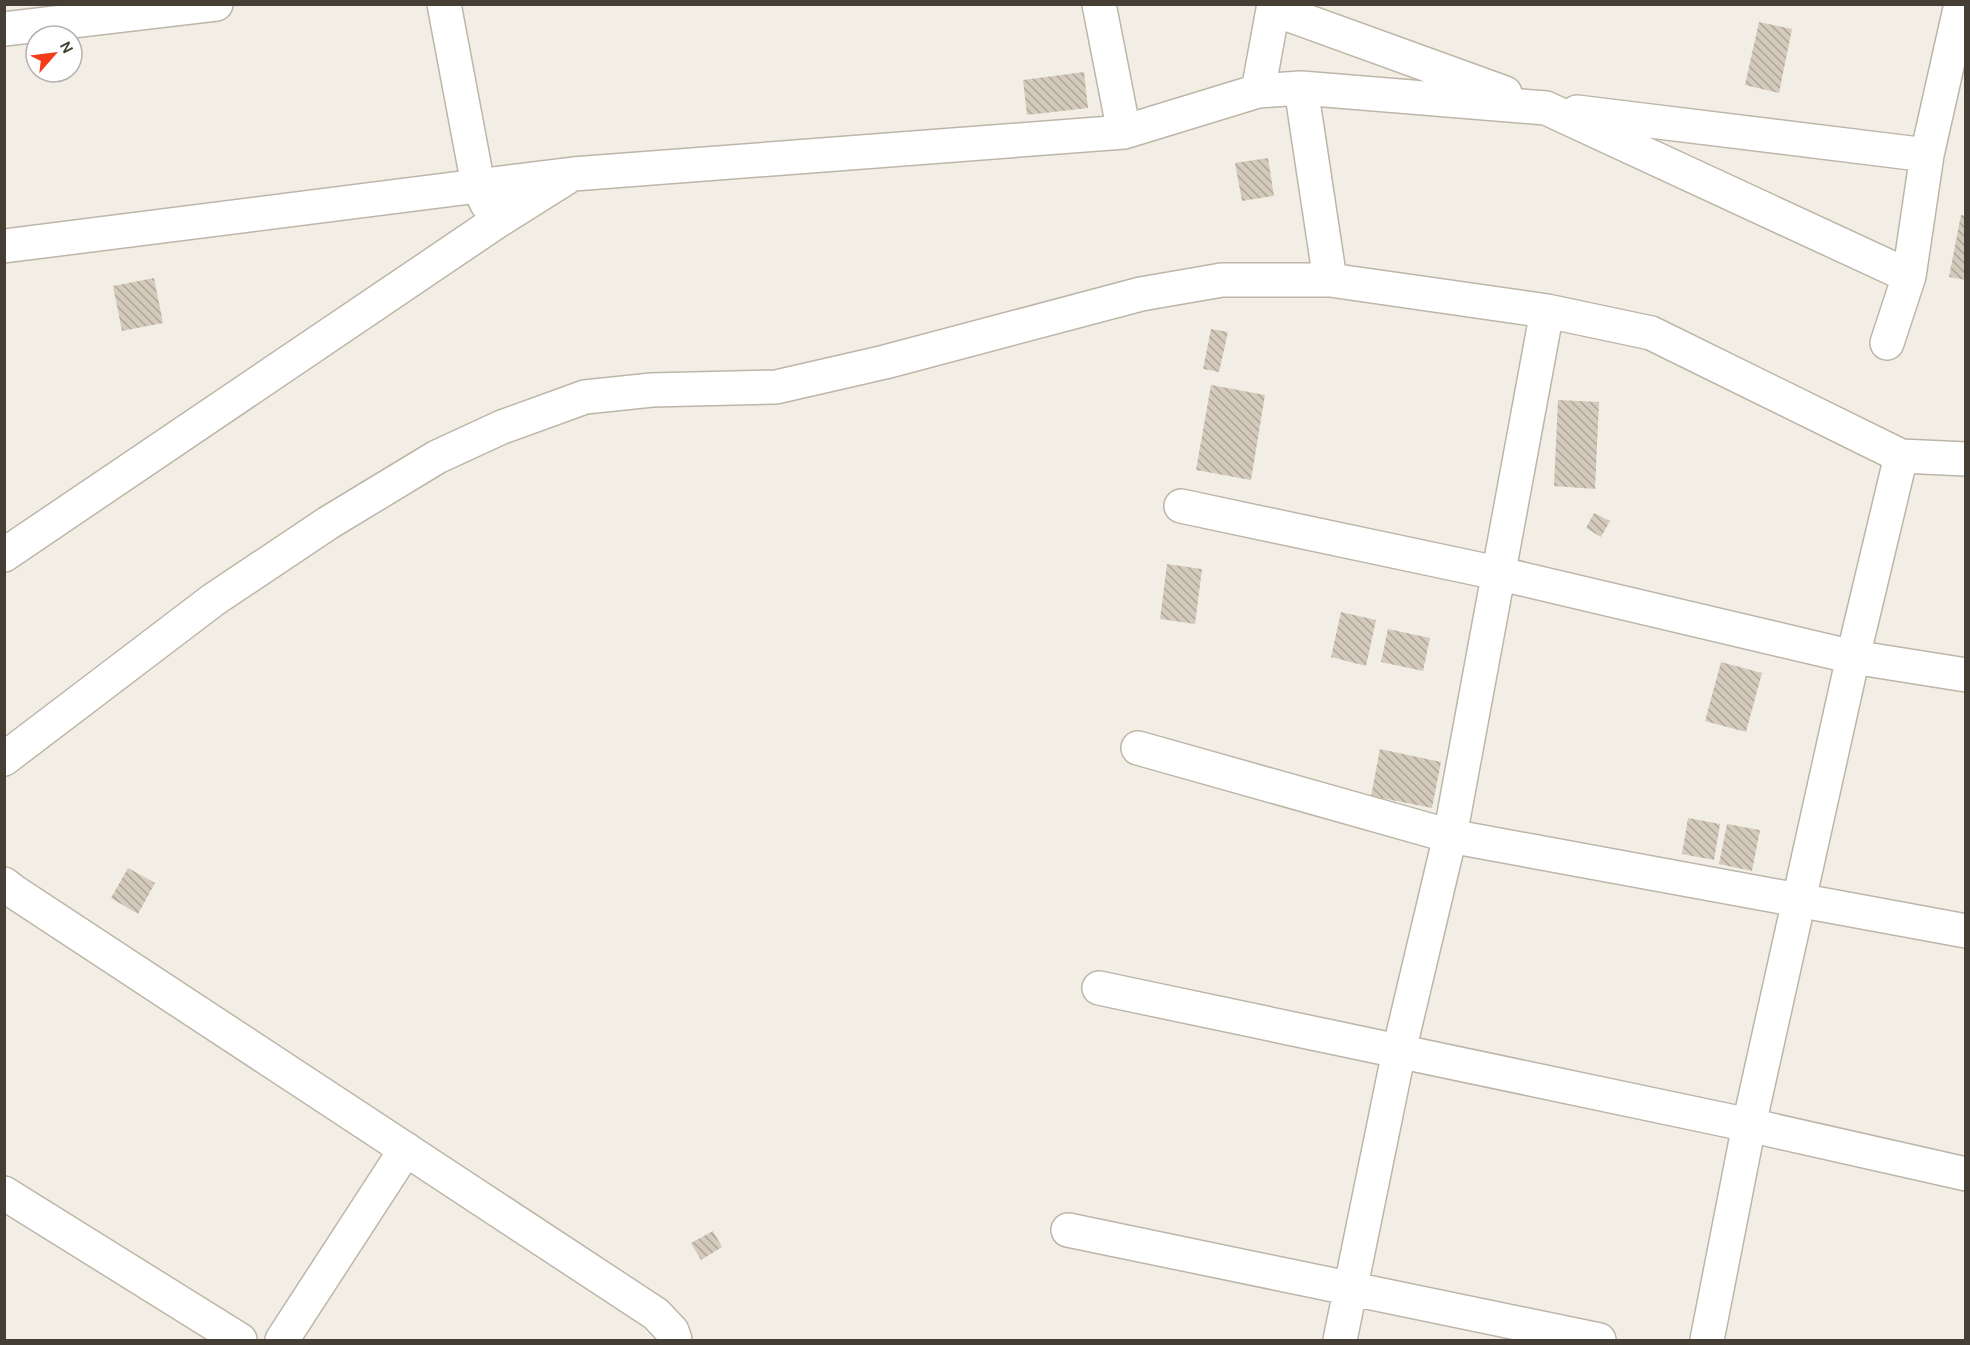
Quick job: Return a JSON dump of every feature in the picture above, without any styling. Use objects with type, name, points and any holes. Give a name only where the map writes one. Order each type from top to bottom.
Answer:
[{"type":"street","points":[[4,29],[216,4]]},
{"type":"street","points":[[444,4],[478,185],[496,222]]},
{"type":"street","points":[[1099,4],[1124,132]]},
{"type":"street","points":[[1887,343],[1909,276],[1927,155],[1961,4]]},
{"type":"street","points":[[1258,91],[1274,7],[1546,108],[1909,276]]},
{"type":"street","points":[[4,246],[573,174],[1124,132],[1258,91],[1301,88],[1546,108],[1927,155]]},
{"type":"street","points":[[1301,88],[1330,280]]},
{"type":"street","points":[[4,555],[496,222],[573,174]]},
{"type":"street","points":[[4,759],[213,600],[328,523],[437,457],[502,427],[585,397],[652,390],[776,387],[885,362],[1141,294],[1222,280],[1330,280],[1547,311],[1651,333],[1901,456],[1965,459]]},
{"type":"street","points":[[1340,1341],[1399,1051],[1450,836],[1547,311]]},
{"type":"street","points":[[1707,1341],[1749,1125],[1853,657],[1901,456]]},
{"type":"street","points":[[1181,506],[1497,573],[1853,657],[1965,675]]},
{"type":"street","points":[[1138,748],[1450,836],[1965,931]]},
{"type":"street","points":[[4,884],[656,1314],[672,1331],[675,1341]]},
{"type":"street","points":[[1099,988],[1749,1125],[1965,1174]]},
{"type":"street","points":[[282,1341],[406,1149]]},
{"type":"street","points":[[4,1193],[240,1341]]},
{"type":"street","points":[[1068,1230],[1599,1341]]},
{"type":"building","points":[[1759,22],[1792,29],[1779,93],[1745,85]]},
{"type":"building","points":[[1084,72],[1088,108],[1027,115],[1023,80]]},
{"type":"building","points":[[1268,158],[1274,196],[1242,201],[1235,163]]},
{"type":"building","points":[[1961,215],[1966,216],[1966,280],[1949,277]]},
{"type":"building","points":[[154,278],[163,323],[122,331],[113,286]]},
{"type":"building","points":[[1211,329],[1228,332],[1219,372],[1203,369]]},
{"type":"building","points":[[1211,385],[1265,395],[1251,480],[1196,470]]},
{"type":"building","points":[[1558,400],[1599,402],[1595,489],[1554,486]]},
{"type":"building","points":[[1594,513],[1610,521],[1601,537],[1586,528]]},
{"type":"building","points":[[1167,564],[1202,569],[1195,624],[1160,619]]},
{"type":"building","points":[[1341,612],[1376,620],[1366,666],[1331,657]]},
{"type":"building","points":[[1388,629],[1430,638],[1423,671],[1381,662]]},
{"type":"building","points":[[1721,662],[1762,673],[1746,732],[1705,721]]},
{"type":"building","points":[[1380,749],[1441,762],[1432,808],[1371,796]]},
{"type":"building","points":[[1688,818],[1720,824],[1714,860],[1682,854]]},
{"type":"building","points":[[1727,824],[1760,830],[1752,871],[1719,864]]},
{"type":"building","points":[[128,868],[155,883],[138,914],[111,898]]},
{"type":"building","points":[[713,1231],[722,1247],[701,1260],[691,1243]]}]
